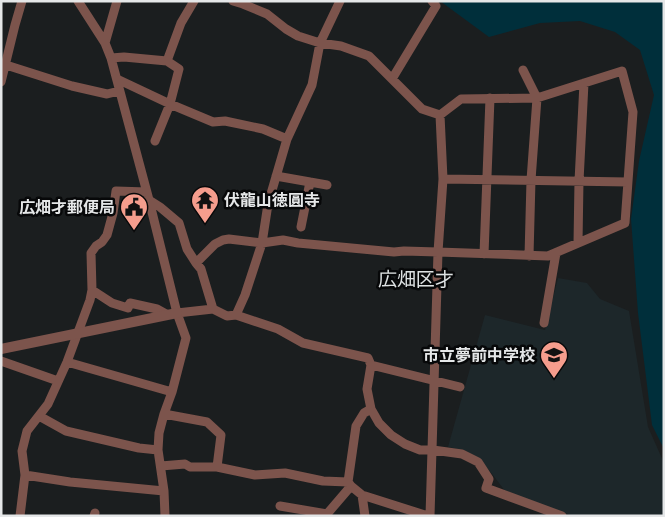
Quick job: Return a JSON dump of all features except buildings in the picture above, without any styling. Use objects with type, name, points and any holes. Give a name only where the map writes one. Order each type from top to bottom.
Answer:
[{"type":"street","points":[[1,82],[22,1]]},
{"type":"street","points":[[78,1],[105,43],[111,58],[177,313],[186,338],[159,433],[158,450],[164,491],[165,516]]},
{"type":"street","points":[[105,43],[117,1]]},
{"type":"street","points":[[167,61],[181,23],[194,1]]},
{"type":"street","points":[[234,1],[267,14],[298,36],[320,43],[341,46],[369,56],[422,108],[440,115]]},
{"type":"street","points":[[236,315],[245,295],[262,243],[268,204],[287,139],[312,85],[320,43],[340,1]]},
{"type":"street","points":[[392,79],[436,6],[432,1]]},
{"type":"street","points":[[111,58],[124,57],[167,61],[179,69],[170,104],[155,141]]},
{"type":"street","points":[[6,65],[72,86],[107,94],[120,91]]},
{"type":"street","points":[[523,70],[537,98],[531,180],[529,256]]},
{"type":"street","points":[[196,263],[215,244],[229,239],[262,243],[283,240],[298,244],[394,252],[548,256],[625,223],[633,112],[622,71],[537,98],[461,99],[440,115]]},
{"type":"street","points":[[117,79],[213,122],[225,121],[263,129],[287,139]]},
{"type":"street","points":[[578,243],[578,181],[584,83]]},
{"type":"street","points":[[484,254],[490,98]]},
{"type":"street","points":[[161,466],[186,464],[190,467],[217,467],[255,475],[286,473],[322,481],[350,484],[362,495],[429,516],[438,252],[444,179],[440,115]]},
{"type":"street","points":[[276,176],[326,185]]},
{"type":"street","points":[[444,179],[628,182]]},
{"type":"street","points":[[301,227],[310,182]]},
{"type":"street","points":[[20,516],[25,475],[22,451],[27,431],[48,404],[67,362],[90,300],[92,290],[91,253],[107,235],[116,191],[148,196],[178,223],[187,249],[201,269],[213,309]]},
{"type":"street","points":[[544,323],[556,253]]},
{"type":"street","points":[[92,290],[112,303],[128,308],[130,303],[157,309],[166,314]]},
{"type":"street","points":[[1,349],[166,314],[213,309],[227,316],[236,315],[278,329],[303,343],[368,358],[371,365],[367,390],[371,409],[379,423],[391,435],[405,444],[420,450],[462,454],[478,462],[489,479],[486,488],[562,516]]},
{"type":"street","points":[[1,361],[58,381]]},
{"type":"street","points":[[67,362],[172,392]]},
{"type":"street","points":[[371,365],[460,387]]},
{"type":"street","points":[[280,506],[308,513],[327,514],[350,484],[356,426],[364,413],[371,409]]},
{"type":"street","points":[[164,414],[206,422],[221,435],[217,467]]},
{"type":"street","points":[[38,416],[66,431],[139,448],[158,450]]},
{"type":"street","points":[[25,475],[70,482],[164,491]]},
{"type":"street","points":[[362,495],[365,516]]},
{"type":"shaded area","points":[[440,1],[664,1],[664,449],[652,425],[638,313],[631,219],[639,161],[654,95],[640,50],[615,32],[580,21],[540,23],[489,37]]},
{"type":"shaded area","name":"市立夢前中学校","points":[[558,278],[587,283],[600,299],[629,311],[648,427],[664,463],[664,516],[573,516],[505,491],[479,459],[464,450],[448,447],[485,315],[545,330]]},
{"type":"place","name":"伏龍山徳圓寺","points":[[205,224]]},
{"type":"place","name":"広畑才郵便局","points":[[134,231]]},
{"type":"place","name":"市立夢前中学校","points":[[554,379]]},
{"type":"district","name":"広畑区才","points":[[416,279]]}]
